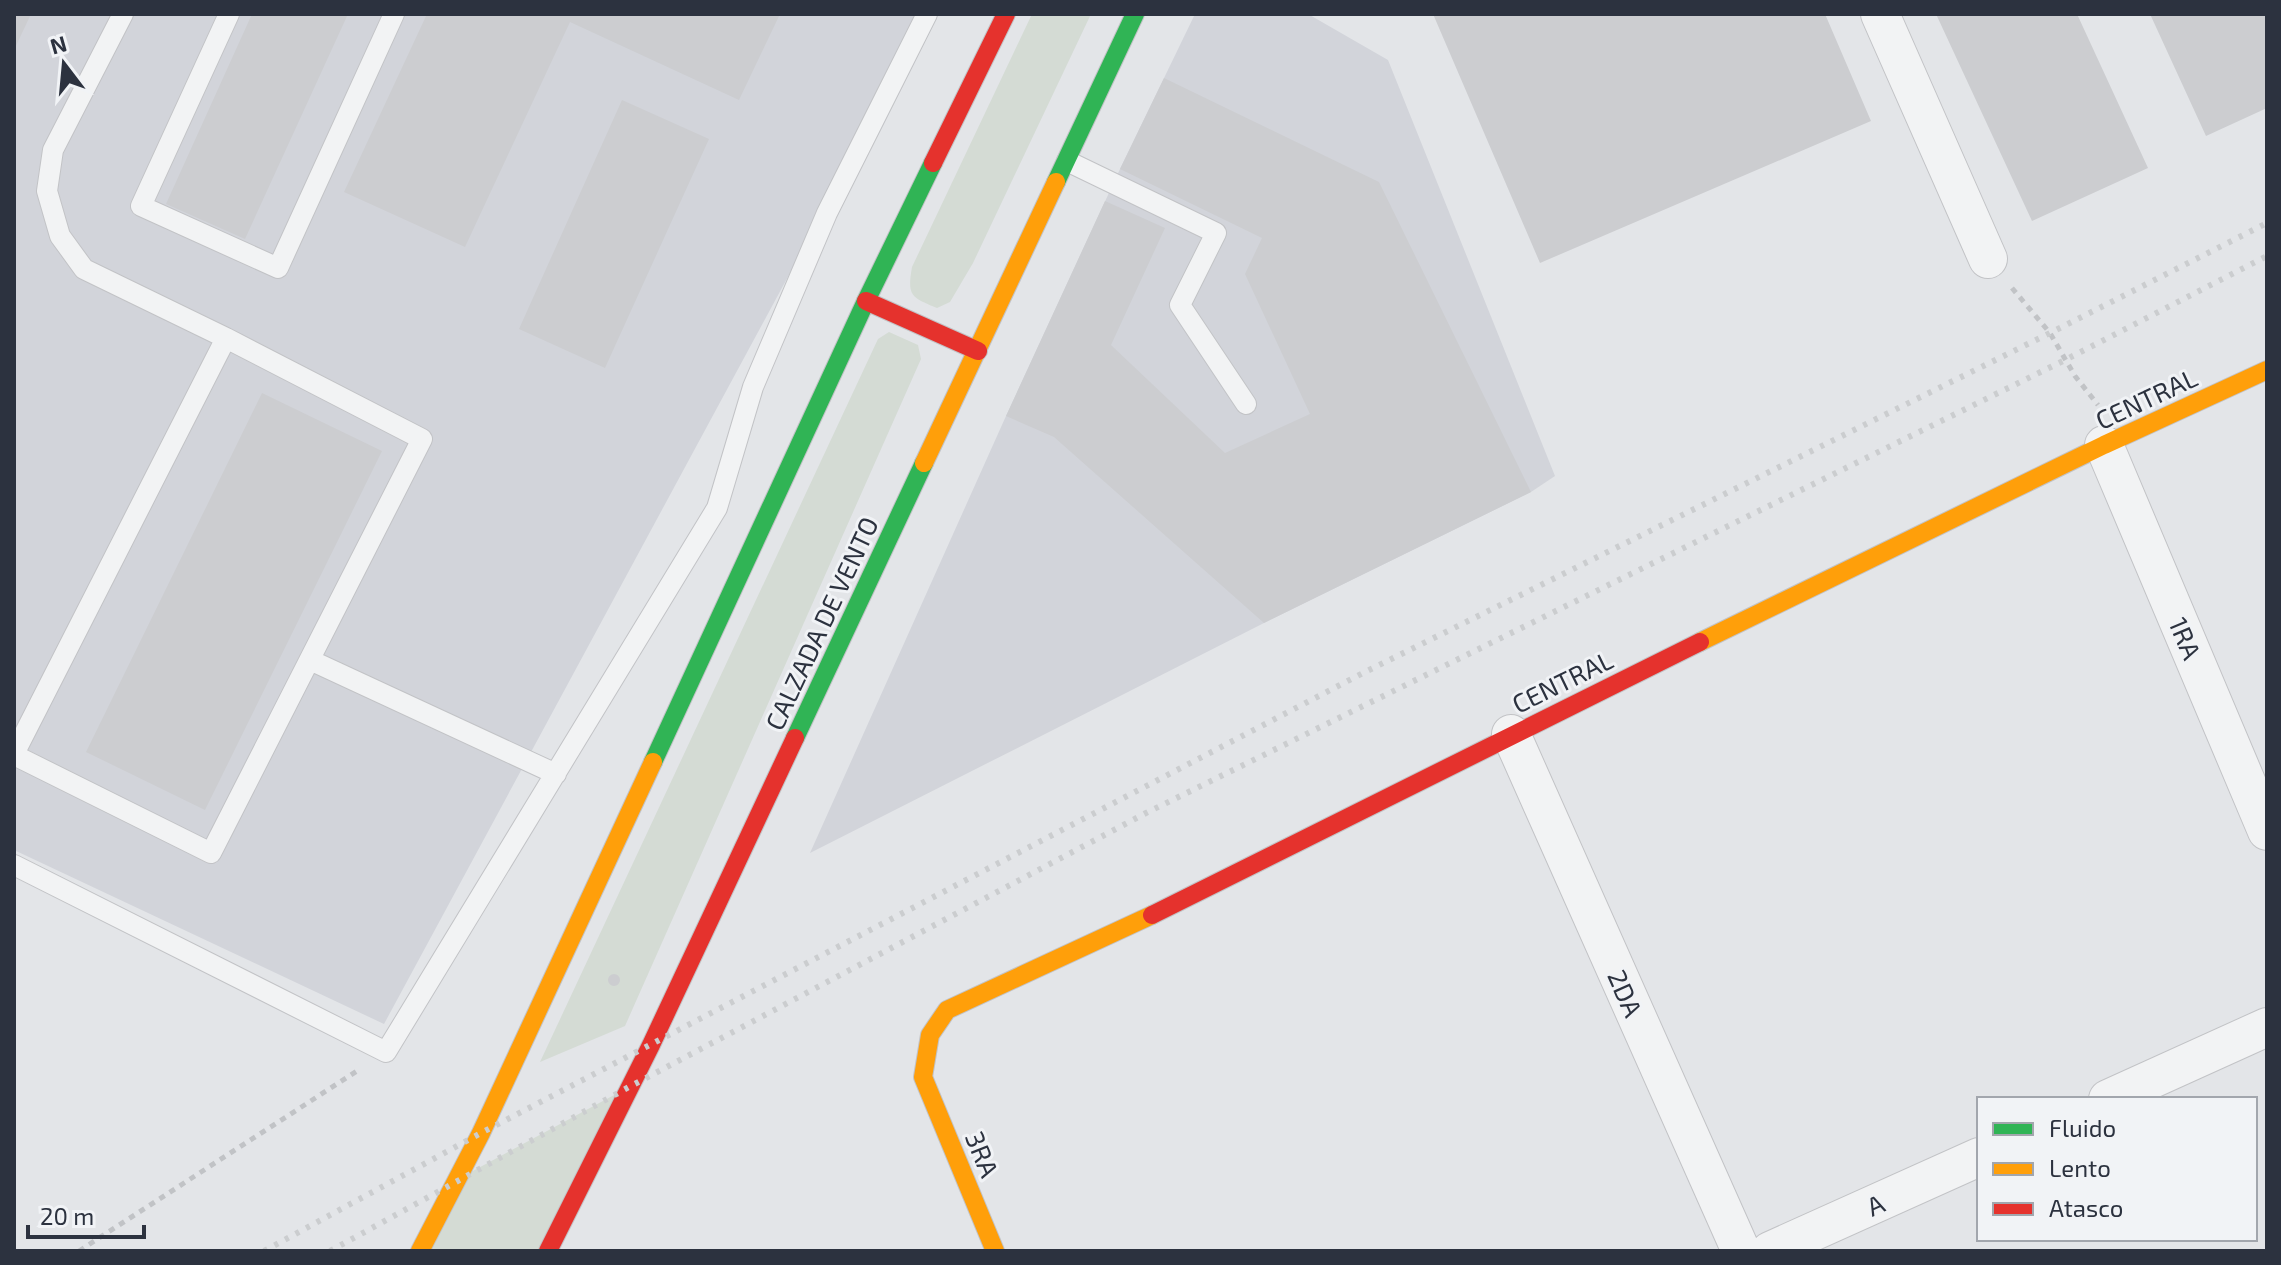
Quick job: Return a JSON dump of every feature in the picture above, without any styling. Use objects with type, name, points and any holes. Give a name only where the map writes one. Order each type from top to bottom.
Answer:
[{"type":"main road","points":[[420,1251],[488,1119],[866,301],[1006,14]]},
{"type":"main road","name":"CALZADA DE VENTO","points":[[548,1251],[651,1045],[1135,14]]},
{"type":"main road","points":[[866,301],[978,351]]},
{"type":"main road","name":"CENTRAL","points":[[923,1077],[930,1035],[947,1010],[1177,903],[1511,734],[2267,370]]},
{"type":"main road","name":"3RA","points":[[923,1077],[995,1251]]},
{"type":"street","points":[[1880,14],[1988,259]]},
{"type":"street","name":"1RA","points":[[2113,442],[2267,831]]},
{"type":"street","name":"2DA","points":[[1511,734],[1741,1251]]},
{"type":"street","points":[[2112,1097],[2267,1027]]},
{"type":"street","name":"A","points":[[1770,1251],[1977,1158]]},
{"type":"lane","points":[[123,14],[53,150],[47,191],[60,236],[84,269],[226,338],[422,439],[211,853],[14,754],[226,338]]},
{"type":"lane","points":[[229,14],[141,206],[278,268],[394,14]]},
{"type":"lane","points":[[14,865],[386,1052],[717,508],[753,387],[771,343],[827,213],[927,14]]},
{"type":"lane","points":[[1067,161],[1216,233],[1180,305],[1246,404]]},
{"type":"lane","points":[[310,660],[556,774]]},
{"type":"path","points":[[1988,259],[2050,333],[2113,442]]},
{"type":"path","points":[[79,1251],[386,1052]]},
{"type":"shaded area","points":[[14,14],[930,14],[384,1024],[14,850]]},
{"type":"shaded area","points":[[1032,14],[1091,14],[973,263],[950,302],[937,308],[913,294],[910,284],[912,267]]},
{"type":"shaded area","points":[[1195,14],[1308,14],[1388,60],[1555,476],[1531,492],[1264,623],[810,853],[1006,416]]},
{"type":"shaded area","points":[[889,332],[918,345],[921,359],[625,1026],[540,1062],[878,339]]},
{"type":"shaded area","points":[[629,1087],[548,1251],[420,1251],[456,1180]]},
{"type":"building","points":[[14,14],[31,14],[14,50]]},
{"type":"building","points":[[252,14],[348,14],[245,239],[166,204]]},
{"type":"building","points":[[427,14],[780,14],[739,100],[570,22],[465,247],[344,192]]},
{"type":"building","points":[[1433,14],[1825,14],[1871,121],[1540,263]]},
{"type":"building","points":[[1936,14],[2077,14],[2148,168],[2032,221]]},
{"type":"building","points":[[2150,14],[2267,14],[2267,108],[2206,136]]},
{"type":"building","points":[[1164,78],[1379,182],[1531,492],[1264,623],[1054,437],[1006,416],[1105,201],[1165,228],[1111,345],[1225,453],[1310,414],[1245,274],[1262,238],[1120,169]]},
{"type":"building","points":[[622,100],[709,139],[605,368],[519,329]]},
{"type":"building","points":[[262,393],[382,451],[205,810],[86,752]]},
{"type":"building","points":[[614,974],[620,980],[614,986],[608,980]]},
{"type":"railway","points":[[264,1251],[481,1133],[1363,673],[2267,223]]},
{"type":"railway","points":[[330,1251],[629,1087],[1146,813],[2067,359],[2267,256]]},
{"type":"traffic: fast","points":[[1056,182],[1135,14]]},
{"type":"traffic: fast","points":[[653,762],[933,163]]},
{"type":"traffic: fast","points":[[795,738],[924,463]]},
{"type":"traffic: slow","points":[[924,463],[1056,182]]},
{"type":"traffic: slow","points":[[1700,642],[2104,445],[2267,370]]},
{"type":"traffic: slow","points":[[420,1251],[481,1133],[653,762]]},
{"type":"traffic: slow","points":[[995,1251],[923,1077],[930,1035],[947,1010],[1152,915]]},
{"type":"traffic: jam","points":[[933,163],[1006,14]]},
{"type":"traffic: jam","points":[[866,301],[978,351]]},
{"type":"traffic: jam","points":[[1152,915],[1700,642]]},
{"type":"traffic: jam","points":[[548,1251],[651,1045],[795,738]]}]
